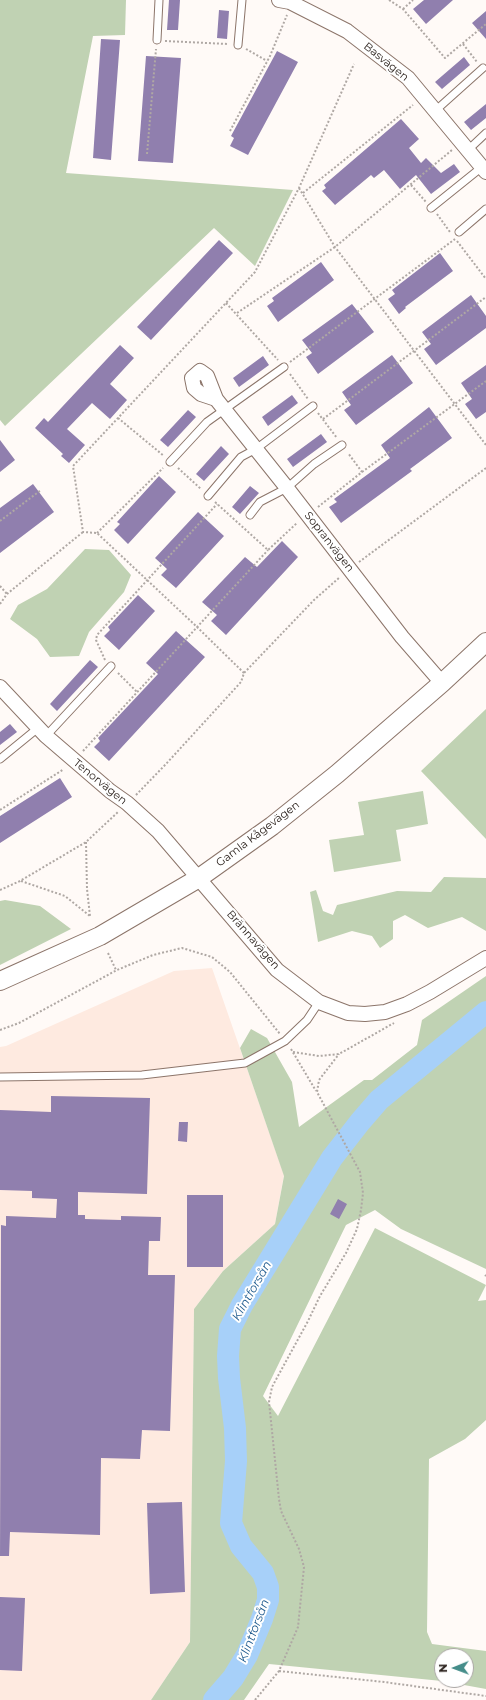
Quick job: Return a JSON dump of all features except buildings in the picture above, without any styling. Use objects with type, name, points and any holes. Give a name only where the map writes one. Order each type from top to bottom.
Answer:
[{"type":"street","name":"Basvägen","points":[[285,1],[347,31],[408,78],[484,169]]},
{"type":"street","name":"Sopranvägen","points":[[220,404],[402,637],[442,684]]},
{"type":"street","name":"Gamla Kågevägen","points":[[0,980],[100,936],[199,878],[272,826],[337,774],[442,684],[486,642]]},
{"type":"street","name":"Tenorvägen","points":[[0,687],[42,732],[158,831],[199,878]]},
{"type":"street","name":"Brännavägen","points":[[199,878],[277,970],[318,1002],[348,1013],[365,1014],[385,1012],[407,1004],[430,992],[486,958]]},
{"type":"lane","points":[[157,40],[159,0]]},
{"type":"lane","points":[[238,45],[242,0]]},
{"type":"lane","points":[[435,111],[483,68]]},
{"type":"lane","points":[[465,146],[486,134]]},
{"type":"lane","points":[[431,208],[484,169]]},
{"type":"lane","points":[[457,235],[486,209]]},
{"type":"lane","points":[[170,462],[207,422],[220,404],[284,367]]},
{"type":"lane","points":[[208,496],[241,457],[256,449],[313,406]]},
{"type":"lane","points":[[250,515],[260,502],[287,488],[314,464],[342,445]]},
{"type":"lane","points":[[0,759],[42,732],[111,666]]},
{"type":"lane","points":[[0,1077],[142,1075],[245,1063],[285,1041],[307,1020],[318,1002]]},
{"type":"path","points":[[389,0],[403,9],[445,58],[486,24]]},
{"type":"path","points":[[403,9],[413,0]]},
{"type":"path","points":[[230,131],[268,61],[287,14],[285,1]]},
{"type":"path","points":[[147,154],[157,40],[238,45],[268,61]]},
{"type":"path","points":[[463,44],[483,68]]},
{"type":"path","points":[[303,193],[424,97]]},
{"type":"path","points":[[237,313],[335,248],[465,146]]},
{"type":"path","points":[[299,188],[335,248],[486,445]]},
{"type":"path","points":[[284,367],[457,235]]},
{"type":"path","points":[[323,419],[486,297]]},
{"type":"path","points":[[362,472],[486,382]]},
{"type":"path","points":[[97,534],[170,462]]},
{"type":"path","points":[[0,890],[20,881],[86,842],[166,764],[241,682],[244,673],[314,600],[350,569],[486,468]]},
{"type":"path","points":[[0,521],[41,490]]},
{"type":"path","points":[[137,692],[105,661],[96,640],[97,635],[217,504]]},
{"type":"path","points":[[0,604],[7,594],[83,532]]},
{"type":"path","points":[[0,810],[65,769],[268,550]]},
{"type":"path","points":[[0,586],[7,594]]},
{"type":"path","points":[[20,881],[65,896],[90,916],[87,889],[86,842]]},
{"type":"path","points":[[0,1030],[19,1023],[117,970],[153,955],[182,948],[212,957],[230,972],[279,1032]]},
{"type":"path","points":[[108,953],[117,970]]},
{"type":"path","points":[[255,1700],[279,1671],[298,1627],[304,1567],[299,1549],[281,1511],[278,1499],[269,1402],[272,1387],[320,1296],[346,1253],[357,1229],[363,1192],[360,1172],[317,1092],[293,1052],[319,1056],[339,1054],[320,1080],[317,1092]]},
{"type":"path","points":[[279,1671],[376,1681],[486,1696]]},
{"type":"shaded area","points":[[212,968],[284,1175],[275,1224],[223,1271],[194,1309],[190,1642],[151,1700],[0,1700],[0,1047],[6,1046],[174,971]]},
{"type":"green space","points":[[0,0],[126,0],[125,35],[93,36],[66,173],[293,190],[255,266],[214,228],[5,426],[0,420]]},
{"type":"green space","points":[[85,549],[109,550],[131,575],[124,592],[89,632],[79,656],[50,657],[37,639],[10,619],[18,605],[47,589]]},
{"type":"green space","points":[[486,709],[486,839],[421,771]]},
{"type":"green space","points":[[423,791],[428,824],[396,830],[401,861],[334,872],[329,840],[364,835],[358,802]]},
{"type":"green space","points":[[444,877],[486,878],[486,931],[462,917],[428,928],[405,915],[393,921],[393,939],[380,948],[372,936],[352,931],[318,942],[310,892],[316,890],[323,911],[333,915],[337,905],[397,891],[431,892]]},
{"type":"green space","points":[[5,900],[40,906],[71,929],[0,965],[0,901]]},
{"type":"green space","points":[[486,976],[486,1269],[401,1229],[375,1210],[346,1225],[263,1396],[278,1416],[375,1228],[486,1285],[478,1301],[486,1300],[486,1420],[465,1439],[429,1459],[427,1632],[432,1644],[463,1648],[434,1648],[434,1680],[269,1664],[244,1700],[151,1700],[190,1642],[194,1309],[223,1271],[275,1224],[284,1176],[240,1048],[251,1029],[267,1038],[292,1082],[299,1127],[364,1080],[372,1080],[417,1045],[422,1020]]},
{"type":"green space","points":[[474,1649],[486,1651],[486,1689],[474,1687]]},
{"type":"waterway","name":"Klintforsån","points":[[214,1700],[233,1678],[247,1655],[268,1600],[268,1587],[263,1573],[241,1546],[231,1523],[236,1461],[235,1428],[229,1378],[228,1356],[230,1329],[242,1305],[332,1158],[360,1122],[379,1100],[486,1012]]}]
